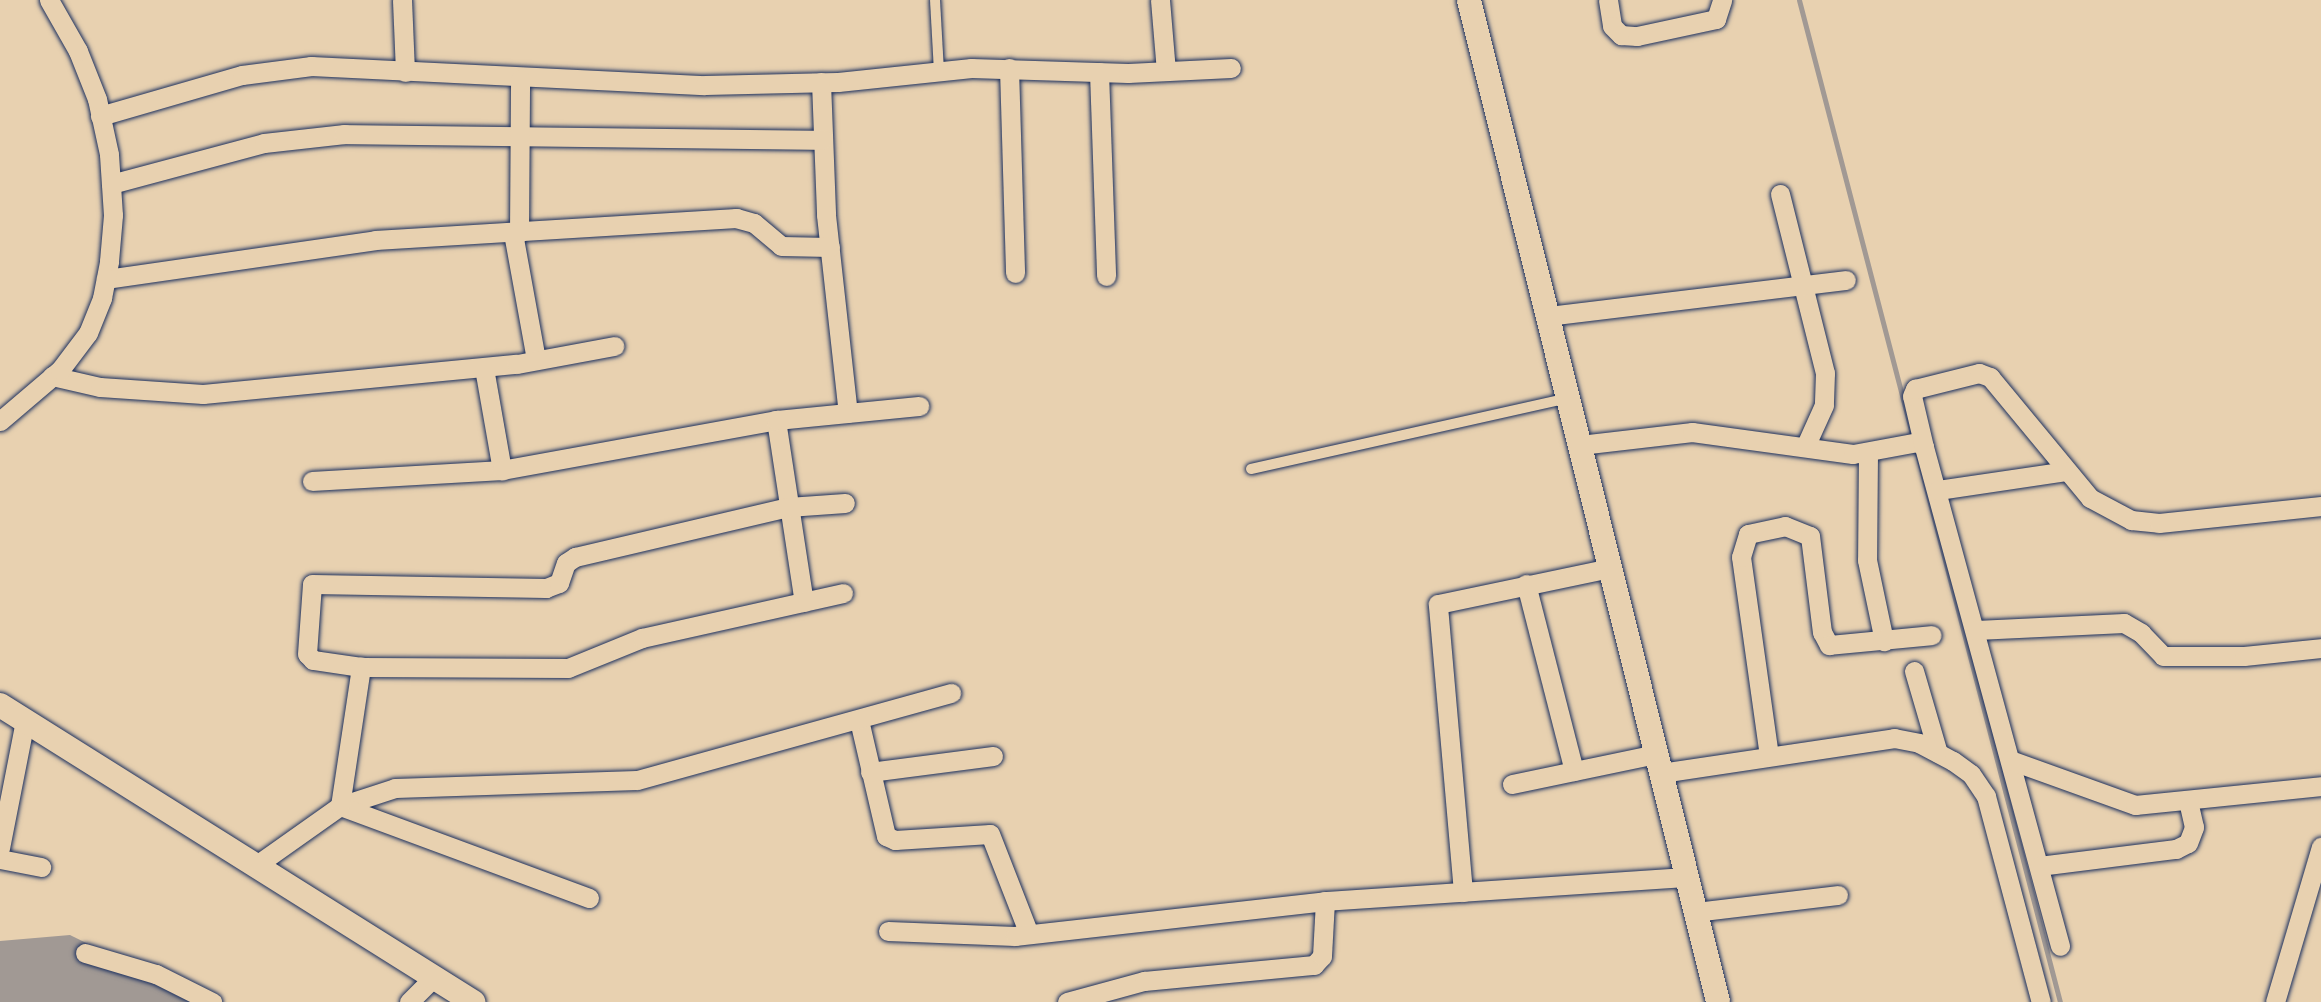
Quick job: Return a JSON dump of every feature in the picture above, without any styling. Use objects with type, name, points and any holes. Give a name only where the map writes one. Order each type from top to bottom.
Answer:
[{"type":"street","points":[[0,421],[52,376],[88,333],[106,279],[111,184],[100,116],[78,51],[49,0]]},
{"type":"street","points":[[402,0],[405,72]]},
{"type":"street","points":[[1160,0],[1166,71]]},
{"type":"street","points":[[1469,0],[1718,1002]]},
{"type":"street","points":[[1608,0],[1612,26],[1621,35],[1637,36],[1709,22],[1716,19],[1722,0]]},
{"type":"street","points":[[100,116],[274,69],[311,66],[520,79],[705,85],[821,82],[939,71],[1009,68],[1099,72],[1231,68]]},
{"type":"street","points":[[1009,68],[1015,273]]},
{"type":"street","points":[[1099,72],[1107,276]]},
{"type":"street","points":[[520,79],[516,233],[536,360]]},
{"type":"street","points":[[821,82],[830,247],[848,413]]},
{"type":"street","points":[[111,184],[264,143],[299,138],[519,134],[823,139]]},
{"type":"street","points":[[1780,194],[1804,286],[1826,392],[1805,447]]},
{"type":"street","points":[[106,279],[323,245],[736,218],[754,223],[781,246],[830,247]]},
{"type":"street","points":[[1548,316],[1846,280]]},
{"type":"street","points":[[52,376],[100,387],[203,394],[484,368],[614,346]]},
{"type":"street","points":[[484,368],[502,470]]},
{"type":"street","points":[[2060,946],[1938,490],[1915,445],[1912,396],[1915,389],[1979,373],[1990,377],[2090,498],[2131,520],[2159,523],[2321,506]]},
{"type":"street","points":[[312,481],[502,470],[776,420],[919,406]]},
{"type":"street","points":[[776,420],[804,602]]},
{"type":"street","points":[[1580,445],[1692,432],[1868,453],[1915,445]]},
{"type":"street","points":[[1868,453],[1867,561],[1884,640]]},
{"type":"street","points":[[1938,490],[2066,471]]},
{"type":"street","points":[[843,593],[642,638],[568,668],[370,664],[361,667],[309,658],[306,645],[312,584],[546,588],[559,583],[566,563],[575,556],[788,506],[845,503]]},
{"type":"street","points":[[1769,756],[1741,557],[1748,534],[1785,526],[1805,531],[1813,543],[1824,640],[1836,646],[1932,635]]},
{"type":"street","points":[[1462,892],[1437,607],[1448,599],[1610,568]]},
{"type":"street","points":[[1526,584],[1574,771]]},
{"type":"street","points":[[1976,630],[2124,623],[2141,633],[2163,656],[2244,656],[2321,648]]},
{"type":"street","points":[[340,806],[361,667]]},
{"type":"street","points":[[1914,671],[1938,753]]},
{"type":"street","points":[[258,864],[340,806],[416,784],[637,780],[951,693]]},
{"type":"street","points":[[0,705],[258,864],[473,1002]]},
{"type":"street","points":[[0,848],[25,720]]},
{"type":"street","points":[[859,720],[882,827],[890,839],[993,836],[1029,934]]},
{"type":"street","points":[[1512,784],[1574,771],[1769,756],[1894,738],[1919,743],[1971,774],[1986,796],[2041,1002]]},
{"type":"street","points":[[870,772],[993,755]]},
{"type":"street","points":[[2010,760],[2121,802],[2188,801],[2321,786]]},
{"type":"street","points":[[2039,866],[2176,849],[2188,843],[2194,827],[2188,801]]},
{"type":"street","points":[[340,806],[589,898]]},
{"type":"street","points":[[2276,1002],[2321,847]]},
{"type":"street","points":[[0,859],[41,867]]},
{"type":"street","points":[[888,931],[994,937],[1325,901],[1687,877]]},
{"type":"street","points":[[1695,912],[1838,895]]},
{"type":"street","points":[[1067,1002],[1144,981],[1314,965],[1322,956],[1325,901]]},
{"type":"street","points":[[85,953],[156,974],[212,1002]]},
{"type":"street","points":[[409,1002],[433,978]]},
{"type":"lane","points":[[935,0],[939,71]]},
{"type":"lane","points":[[1251,469],[1568,398]]},
{"type":"shaded area","points":[[70,935],[206,1002],[0,1002],[0,941]]},
{"type":"waterway","points":[[1799,0],[2060,1002]]}]
